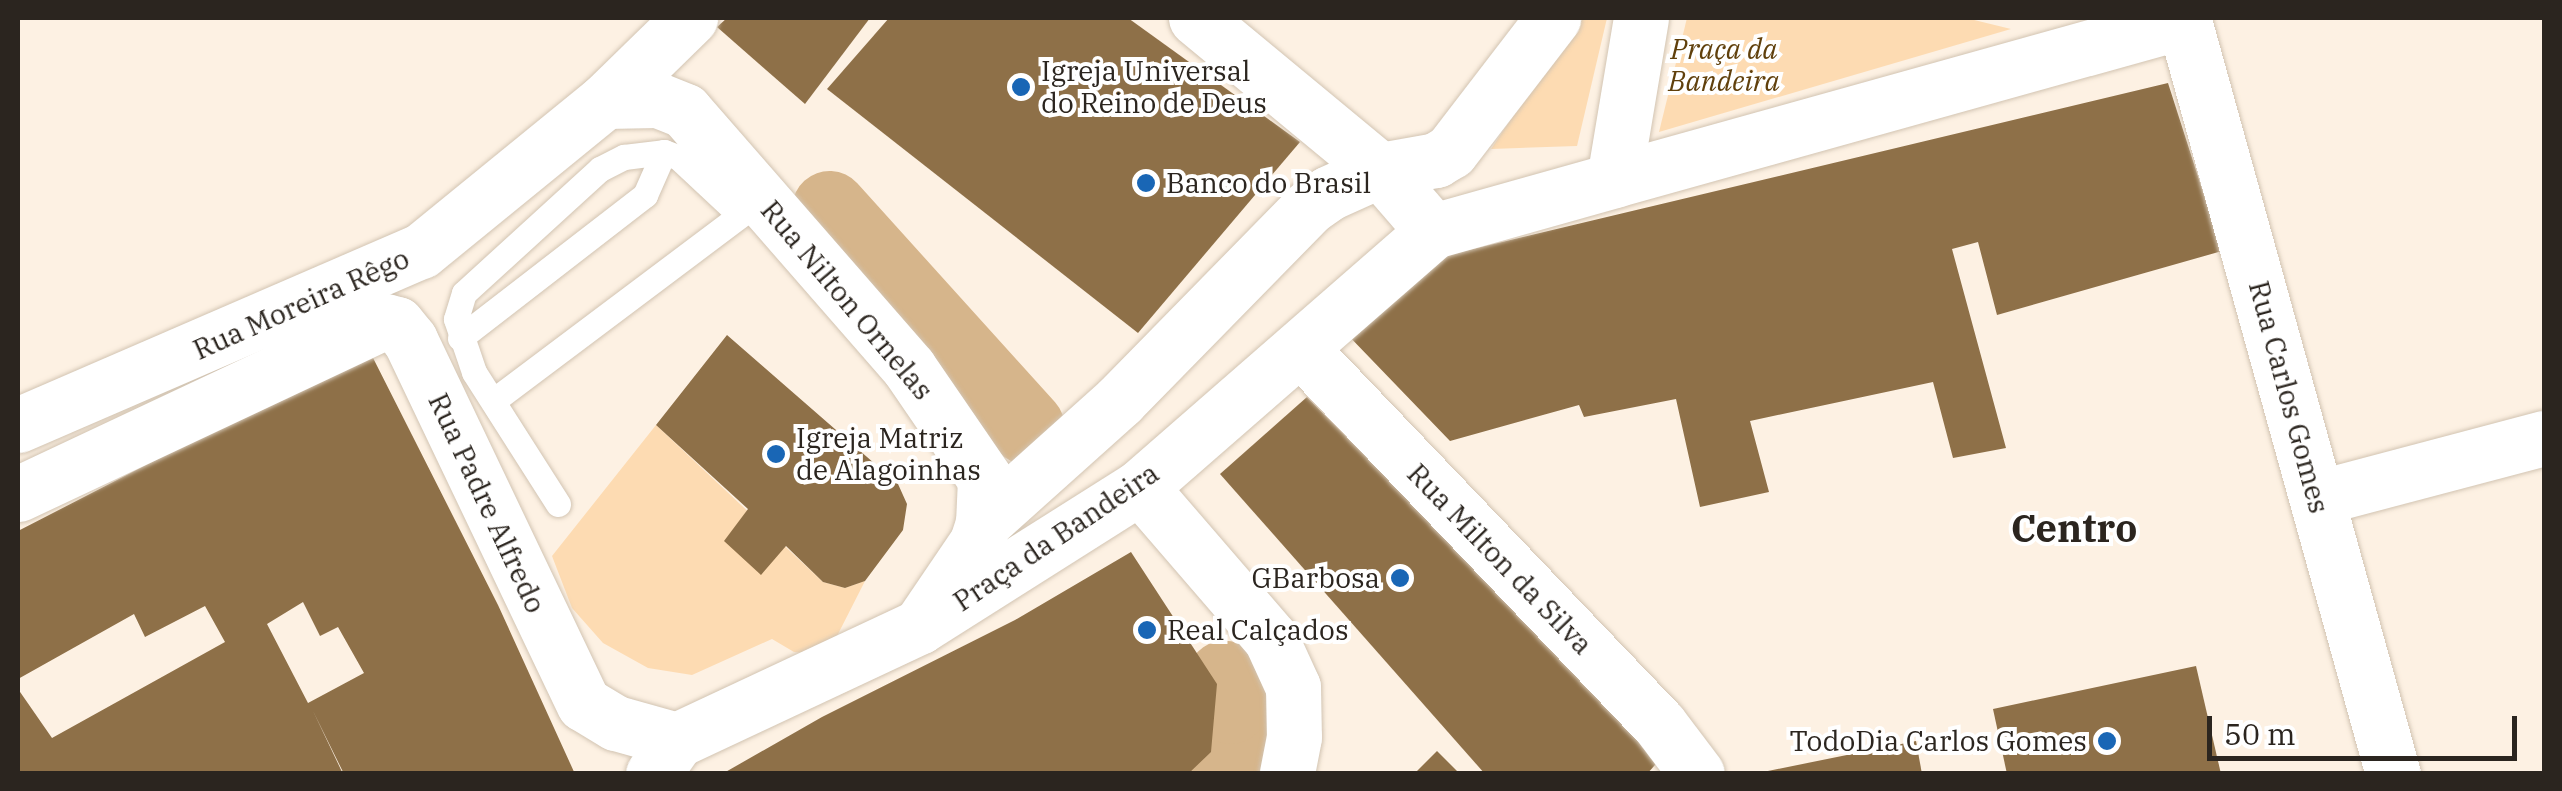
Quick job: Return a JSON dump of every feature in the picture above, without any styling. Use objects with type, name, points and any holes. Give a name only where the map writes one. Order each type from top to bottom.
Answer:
[{"type":"main road","name":"Rua Moreira Rêgo","points":[[18,426],[421,252],[605,101],[690,18]]},
{"type":"main road","points":[[1196,18],[1380,170],[1433,232]]},
{"type":"main road","name":"Praça da Bandeira","points":[[983,523],[1118,401],[1309,206],[1380,170],[1436,160],[1451,151],[1553,18]]},
{"type":"main road","points":[[1614,180],[1641,18]]},
{"type":"main road","name":"Praça da Bandeira","points":[[572,685],[596,714],[665,757],[920,626],[1140,486],[1433,232],[2162,21]]},
{"type":"main road","name":"Rua Carlos Gomes","points":[[2162,21],[2318,498],[2393,774]]},
{"type":"main road","name":"Rua Nilton Ornelas","points":[[605,101],[676,104],[751,207],[920,384],[984,479],[983,523]]},
{"type":"main road","points":[[396,324],[421,252]]},
{"type":"main road","name":"Rua Moreira Rêgo","points":[[21,495],[162,424],[385,321],[396,324]]},
{"type":"main road","name":"Rua Padre Alfredo","points":[[396,324],[410,340],[572,685]]},
{"type":"main road","name":"Rua Milton da Silva","points":[[1300,348],[1660,725],[1697,774]]},
{"type":"main road","points":[[2318,498],[2544,438]]},
{"type":"main road","points":[[1140,486],[1271,640],[1293,688],[1294,738],[1287,774]]},
{"type":"main road","points":[[920,626],[977,542],[983,523]]},
{"type":"lane","points":[[460,338],[645,195],[664,152]]},
{"type":"lane","points":[[493,401],[751,207],[678,157],[664,152],[624,158],[600,169],[464,293],[456,319],[460,338],[493,401],[558,504]]},
{"type":"green space","points":[[1579,18],[1607,18],[1577,146],[1491,149]]},
{"type":"green space","name":"Praça da Bandeira","points":[[1687,18],[1966,18],[2011,29],[1659,132]]},
{"type":"green space","points":[[656,425],[823,582],[845,588],[865,581],[836,638],[816,654],[794,652],[772,639],[692,675],[648,668],[603,643],[572,608],[552,556]]},
{"type":"building","points":[[727,18],[870,18],[805,104],[717,27]]},
{"type":"building","points":[[889,18],[1128,18],[1300,142],[1138,333],[827,89]]},
{"type":"building","points":[[2168,83],[2222,251],[1997,315],[1978,242],[1952,249],[2006,448],[1953,458],[1933,382],[1750,421],[1769,492],[1700,507],[1676,399],[1584,417],[1579,405],[1450,441],[1344,331],[1431,259]]},
{"type":"building","name":"Igreja Matriz de Alagoinhas","points":[[727,335],[898,484],[907,504],[903,530],[865,581],[845,588],[823,582],[786,546],[761,575],[724,541],[748,509],[656,425]]},
{"type":"building","points":[[369,350],[498,605],[575,774],[344,774],[313,711],[343,774],[18,774],[18,689],[52,738],[225,642],[205,606],[145,637],[134,614],[18,679],[18,531]],"holes":[[[303,602],[320,636],[338,627],[364,673],[308,703],[267,624]]]},
{"type":"building","name":"GBarbosa","points":[[1307,397],[1662,757],[1647,774],[1485,774],[1220,474]]},
{"type":"building","points":[[1131,552],[1217,684],[1211,752],[1188,774],[722,774],[822,717],[1015,620]]},
{"type":"building","name":"TodoDia Carlos Gomes","points":[[2196,666],[2221,774],[2007,774],[1993,709]]},
{"type":"building","points":[[1916,741],[1922,774],[1763,774],[1763,772]]},
{"type":"building","points":[[1437,751],[1460,774],[1414,774]]},
{"type":"waterway","points":[[829,208],[1027,427]]},
{"type":"waterway","points":[[1219,774],[1229,749],[1230,706],[1224,678]]},
{"type":"place","name":"Igreja Universal do Reino de Deus","points":[[1021,87]]},
{"type":"place","name":"Banco do Brasil","points":[[1146,183]]},
{"type":"place","name":"Igreja Matriz de Alagoinhas","points":[[776,454]]},
{"type":"place","name":"GBarbosa","points":[[1400,578]]},
{"type":"place","name":"Real Calçados","points":[[1147,630]]},
{"type":"place","name":"TodoDia Carlos Gomes","points":[[2107,741]]},
{"type":"district","name":"Centro","points":[[2074,528]]}]
